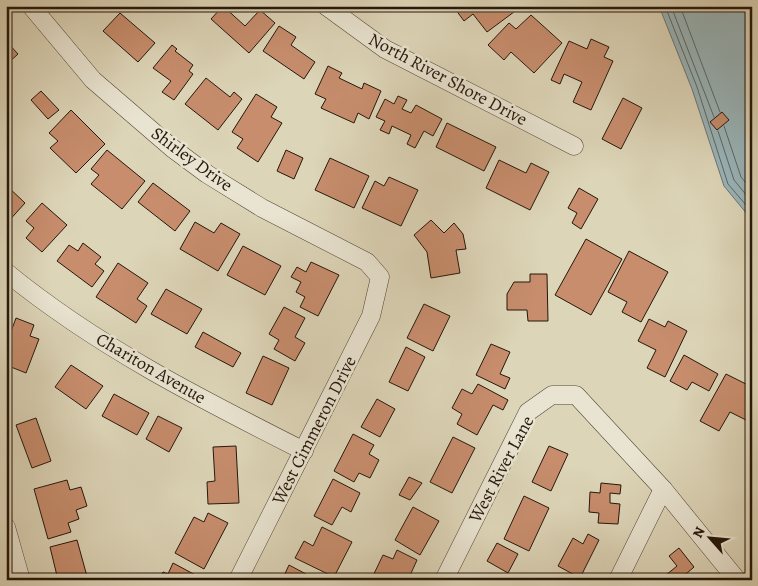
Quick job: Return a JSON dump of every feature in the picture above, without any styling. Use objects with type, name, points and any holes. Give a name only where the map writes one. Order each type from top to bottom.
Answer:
[{"type":"street","name":"Shirley Drive","points":[[31,6],[93,80],[172,148],[207,174],[262,208],[367,262],[380,277]]},
{"type":"street","name":"North River Shore Drive","points":[[326,6],[385,49],[574,146]]},
{"type":"street","name":"Chariton Avenue","points":[[7,273],[107,345],[218,407],[304,451]]},
{"type":"street","name":"West Cimmeron Drive","points":[[238,580],[371,316],[380,277]]},
{"type":"street","name":"West River Lane","points":[[444,580],[528,412],[552,395],[576,395],[664,489],[737,580]]},
{"type":"street","points":[[618,580],[664,489]]},
{"type":"street","points":[[6,527],[21,580]]},
{"type":"water","points":[[659,6],[752,6],[752,220],[724,186],[692,89]]},
{"type":"building","points":[[223,6],[245,26],[260,10],[275,23],[249,53],[211,19]]},
{"type":"building","points":[[453,6],[522,6],[487,32],[473,14],[464,21]]},
{"type":"building","points":[[120,13],[155,43],[138,62],[103,31]]},
{"type":"building","points":[[531,15],[562,43],[534,73],[511,52],[504,60],[488,45],[509,23],[516,29]]},
{"type":"building","points":[[279,26],[296,37],[291,45],[315,62],[304,79],[263,51]]},
{"type":"building","points":[[591,39],[609,47],[604,57],[613,61],[591,110],[573,102],[582,82],[564,74],[560,84],[551,80],[569,41],[587,49]]},
{"type":"building","points":[[6,41],[18,54],[6,65]]},
{"type":"building","points":[[172,45],[177,49],[175,51],[193,65],[189,71],[193,74],[174,100],[162,92],[171,81],[153,68]]},
{"type":"building","points":[[328,66],[342,73],[339,78],[362,89],[364,83],[381,91],[369,119],[358,113],[354,123],[321,108],[326,99],[315,94]]},
{"type":"building","points":[[206,78],[230,97],[234,92],[242,99],[218,130],[185,104]]},
{"type":"building","points":[[41,91],[59,110],[48,119],[31,100]]},
{"type":"building","points":[[256,94],[277,107],[271,117],[282,123],[258,162],[237,148],[243,139],[232,132]]},
{"type":"building","points":[[398,96],[407,100],[402,109],[411,113],[416,105],[442,119],[433,136],[424,131],[415,148],[407,144],[411,135],[392,126],[389,134],[380,130],[385,121],[376,117],[385,99],[394,104]]},
{"type":"building","points":[[623,98],[642,108],[621,149],[602,139]]},
{"type":"building","points":[[71,110],[105,144],[76,173],[50,148],[58,141],[49,133]]},
{"type":"building","points":[[722,112],[729,120],[717,130],[710,122]]},
{"type":"building","points":[[447,123],[496,147],[484,171],[436,147]]},
{"type":"building","points":[[107,150],[145,181],[122,209],[91,184],[99,175],[91,169]]},
{"type":"building","points":[[286,150],[303,158],[294,179],[277,171]]},
{"type":"building","points":[[330,158],[369,176],[354,208],[315,190]]},
{"type":"building","points":[[499,160],[526,173],[531,163],[549,172],[530,210],[486,188]]},
{"type":"building","points":[[389,177],[418,190],[401,226],[362,208],[375,181],[384,186]]},
{"type":"building","points":[[153,183],[190,211],[175,231],[138,202]]},
{"type":"building","points":[[6,185],[25,203],[7,223],[6,223]]},
{"type":"building","points":[[579,188],[598,199],[581,229],[572,223],[577,213],[568,208]]},
{"type":"building","points":[[42,203],[67,225],[42,252],[26,238],[34,228],[26,221]]},
{"type":"building","points":[[431,220],[444,233],[454,223],[463,234],[466,249],[456,250],[460,273],[431,278],[427,252],[414,235]]},
{"type":"building","points":[[195,222],[214,233],[221,223],[240,234],[218,271],[180,249]]},
{"type":"building","points":[[586,239],[622,259],[591,315],[555,295]]},
{"type":"building","points":[[83,243],[101,257],[95,264],[104,271],[92,287],[57,261],[69,245],[78,251]]},
{"type":"building","points":[[243,246],[281,266],[265,295],[227,275]]},
{"type":"building","points":[[629,251],[668,272],[641,322],[622,312],[627,302],[608,292]]},
{"type":"building","points":[[311,262],[339,275],[318,316],[300,307],[305,297],[296,292],[301,282],[291,277],[297,267],[306,272]]},
{"type":"building","points":[[118,263],[148,283],[137,299],[147,306],[136,323],[96,297]]},
{"type":"building","points":[[530,274],[547,274],[548,321],[528,321],[527,310],[507,310],[507,294],[514,282],[530,282]]},
{"type":"building","points":[[166,289],[202,309],[187,334],[151,314]]},
{"type":"building","points":[[424,304],[450,316],[433,351],[407,338]]},
{"type":"building","points":[[284,307],[305,318],[295,337],[305,343],[295,361],[274,349],[279,340],[269,334]]},
{"type":"building","points":[[16,318],[34,325],[30,336],[39,339],[26,373],[6,365],[6,345]]},
{"type":"building","points":[[649,319],[665,327],[668,321],[687,331],[665,377],[647,368],[656,350],[638,341]]},
{"type":"building","points":[[203,332],[241,353],[233,367],[195,347]]},
{"type":"building","points":[[491,344],[510,352],[500,374],[510,378],[505,389],[476,375]]},
{"type":"building","points":[[406,347],[425,357],[408,391],[389,382]]},
{"type":"building","points":[[684,355],[718,374],[709,391],[692,382],[687,390],[670,381]]},
{"type":"building","points":[[263,356],[289,368],[272,405],[246,393]]},
{"type":"building","points":[[71,365],[103,386],[86,409],[55,387]]},
{"type":"building","points":[[726,374],[752,387],[752,413],[748,421],[730,412],[719,431],[700,421]]},
{"type":"building","points":[[478,384],[508,400],[503,410],[493,405],[477,435],[457,424],[462,414],[452,408],[462,389],[472,394]]},
{"type":"building","points":[[114,394],[149,413],[137,435],[102,416]]},
{"type":"building","points":[[377,399],[395,409],[380,437],[361,427]]},
{"type":"building","points":[[158,416],[182,428],[169,452],[146,439]]},
{"type":"building","points":[[36,418],[51,461],[32,468],[16,425]]},
{"type":"building","points":[[752,426],[752,441],[746,438]]},
{"type":"building","points":[[353,434],[374,445],[369,454],[379,460],[370,478],[359,473],[354,482],[334,471]]},
{"type":"building","points":[[453,437],[475,448],[452,493],[430,482]]},
{"type":"building","points":[[236,446],[239,503],[208,504],[207,482],[215,481],[213,447]]},
{"type":"building","points":[[549,446],[568,454],[551,491],[532,482]]},
{"type":"building","points":[[409,477],[422,483],[410,500],[399,495]]},
{"type":"building","points":[[333,479],[360,493],[351,512],[342,507],[332,525],[314,516]]},
{"type":"building","points":[[67,480],[70,490],[81,487],[87,506],[76,510],[79,519],[68,523],[71,532],[48,539],[34,489]]},
{"type":"building","points":[[601,483],[621,485],[620,494],[610,493],[610,503],[620,504],[618,524],[598,523],[599,513],[589,512],[590,492],[600,493]]},
{"type":"building","points":[[524,496],[549,508],[529,551],[504,539]]},
{"type":"building","points":[[413,507],[439,521],[420,555],[395,540]]},
{"type":"building","points":[[208,513],[228,523],[204,569],[175,553],[194,517],[204,522]]},
{"type":"building","points":[[322,527],[352,542],[334,577],[295,558],[304,541],[313,546]]},
{"type":"building","points":[[588,534],[599,540],[580,578],[558,566],[573,538],[583,544]]},
{"type":"building","points":[[77,540],[88,580],[58,580],[50,547]]},
{"type":"building","points":[[497,543],[518,554],[508,573],[487,561]]},
{"type":"building","points":[[679,548],[694,567],[679,580],[660,580],[677,566],[669,556]]},
{"type":"building","points":[[397,550],[417,560],[408,580],[371,580],[383,555],[393,559]]},
{"type":"building","points":[[173,563],[201,578],[200,580],[159,580],[163,572],[168,574]]},
{"type":"building","points":[[289,565],[306,574],[303,580],[282,580]]}]
